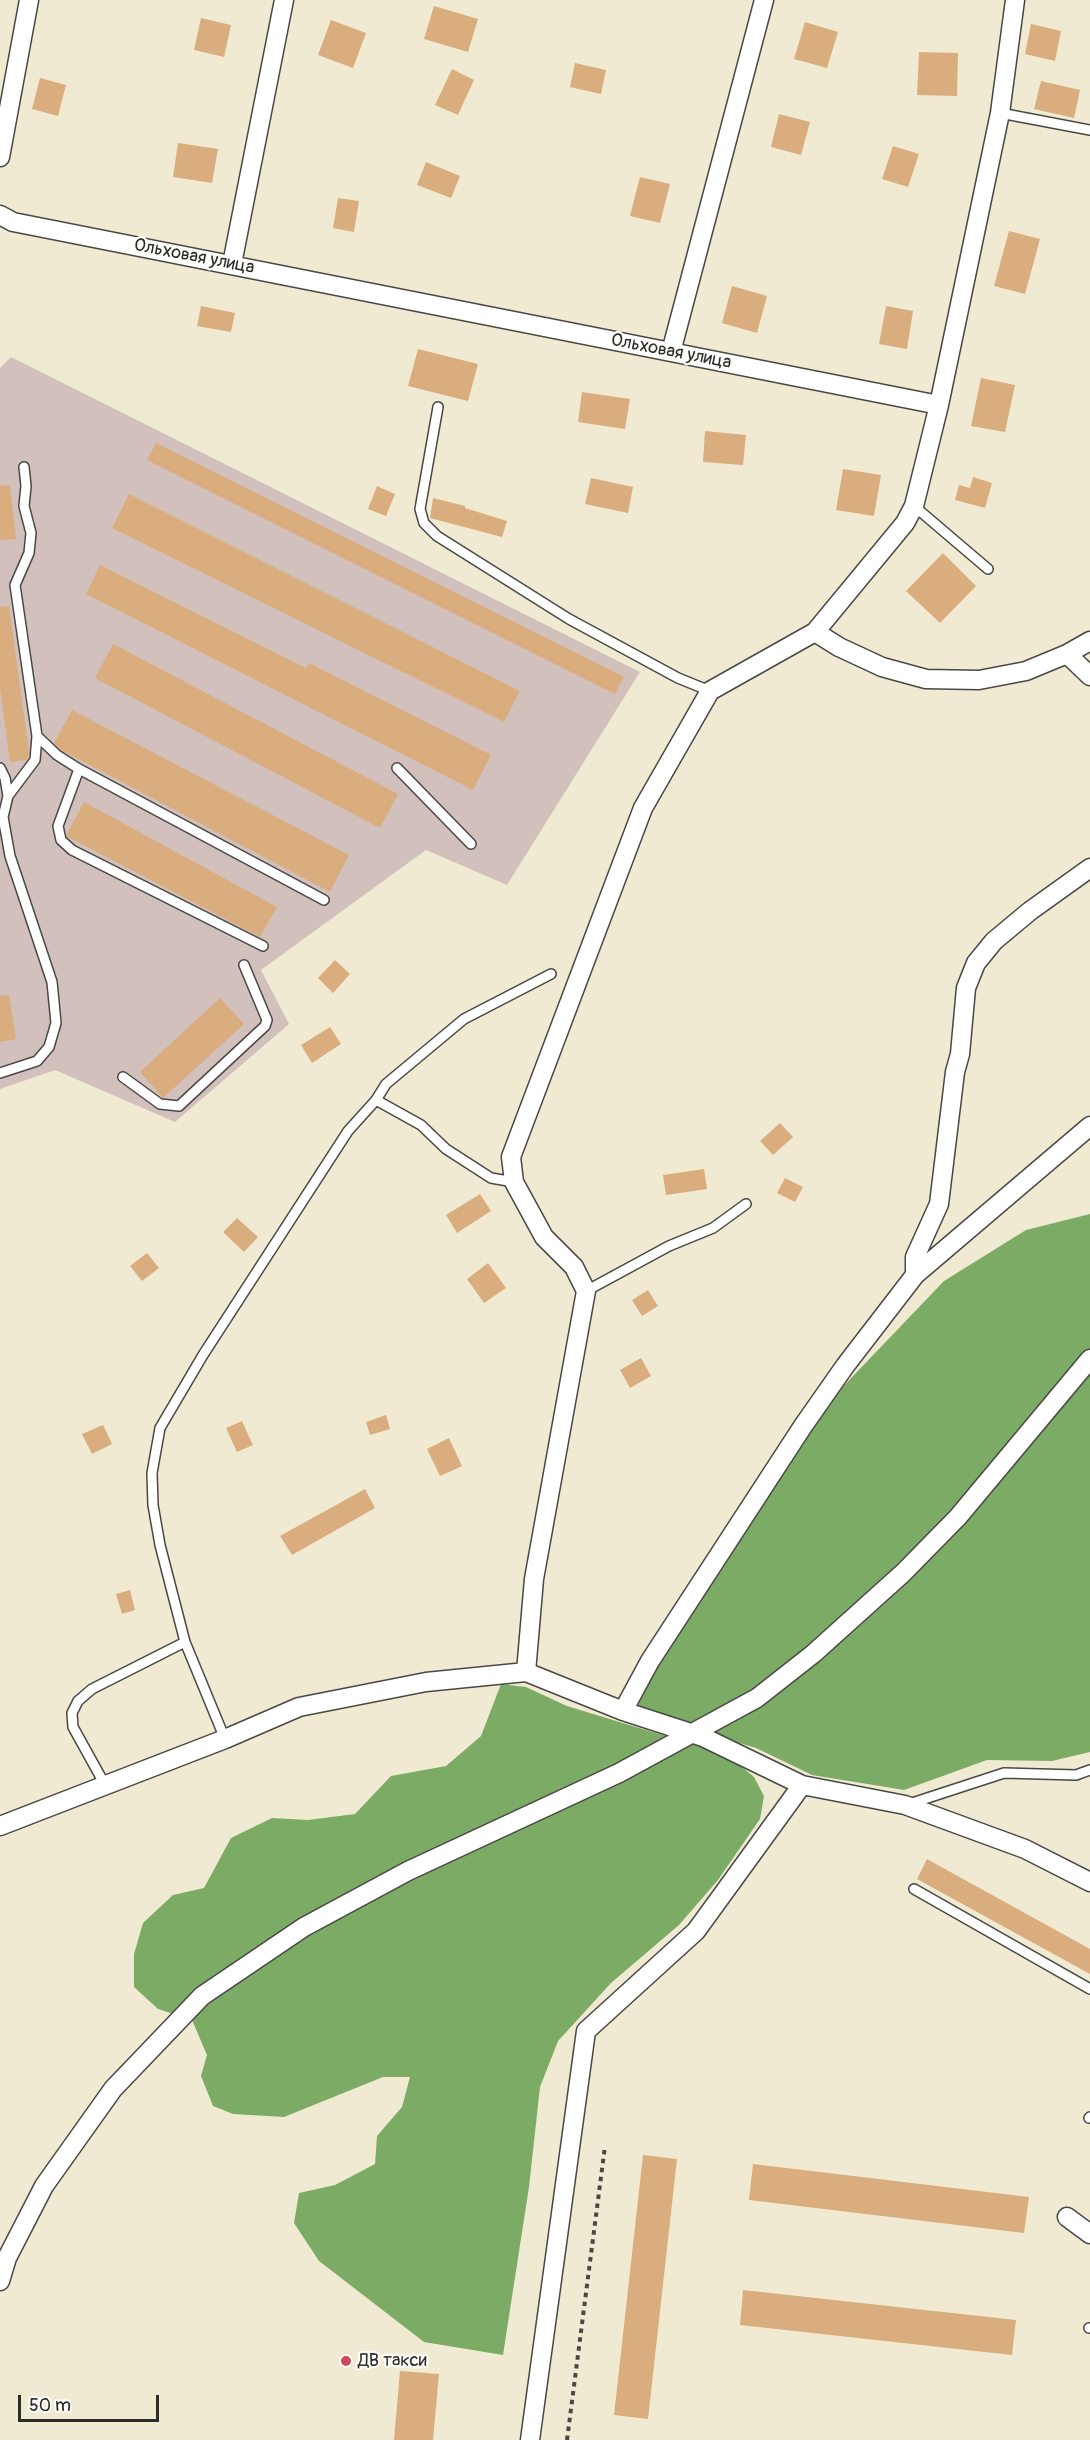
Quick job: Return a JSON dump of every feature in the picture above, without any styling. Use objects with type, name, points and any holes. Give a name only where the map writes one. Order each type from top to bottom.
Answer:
[{"type":"street","points":[[0,157],[28,0]]},
{"type":"street","points":[[232,264],[284,0]]},
{"type":"street","points":[[671,352],[764,0]]},
{"type":"street","points":[[526,1672],[534,1579],[586,1291],[574,1267],[544,1237],[514,1182],[511,1157],[643,808],[710,692],[815,632],[904,524],[914,506],[939,405],[1000,113],[1015,0]]},
{"type":"street","name":"Ольховая улица","points":[[0,216],[13,222],[939,405]]},
{"type":"street","points":[[815,632],[839,647],[882,667],[926,679],[979,681],[1026,671],[1067,654],[1090,641]]},
{"type":"street","points":[[1067,654],[1090,676]]},
{"type":"street","points":[[915,1275],[915,1257],[939,1203],[955,1072],[960,1054],[966,988],[976,963],[994,941],[1030,911],[1090,868]]},
{"type":"street","points":[[623,1710],[656,1651],[803,1425],[915,1275],[1090,1126]]},
{"type":"street","points":[[0,2281],[7,2258],[44,2186],[113,2089],[202,1996],[304,1927],[408,1871],[619,1773],[757,1698],[837,1633],[903,1573],[958,1517],[1090,1359]]},
{"type":"street","points":[[0,1826],[104,1783],[225,1739],[299,1707],[426,1682],[526,1672],[623,1710],[691,1733],[802,1785],[905,1805],[1025,1850],[1090,1882]]},
{"type":"street","points":[[530,2440],[586,2031],[696,1931],[802,1785]]},
{"type":"street","points":[[1067,2217],[1090,2234]]},
{"type":"lane","points":[[1000,113],[1090,130]]},
{"type":"lane","points":[[438,407],[420,509],[424,523],[446,542],[569,619],[678,678],[710,692]]},
{"type":"lane","points":[[8,796],[35,760],[37,736],[15,585],[29,553],[31,533],[24,507],[26,486],[24,467]]},
{"type":"lane","points":[[914,506],[988,569]]},
{"type":"lane","points":[[37,736],[57,755],[79,769],[324,900]]},
{"type":"lane","points":[[0,768],[5,778],[8,796],[3,817],[10,856],[52,982],[56,1023],[49,1047],[37,1061],[0,1073]]},
{"type":"lane","points":[[397,768],[471,844]]},
{"type":"lane","points":[[79,769],[58,826],[61,840],[72,850],[263,946]]},
{"type":"lane","points":[[123,1077],[160,1104],[179,1106],[265,1026],[267,1020],[244,965]]},
{"type":"lane","points":[[225,1739],[185,1642],[169,1584],[153,1505],[152,1473],[160,1428],[203,1355],[348,1131],[394,1077],[464,1019],[551,974]]},
{"type":"lane","points":[[376,1100],[421,1125],[446,1149],[490,1178],[514,1182]]},
{"type":"lane","points":[[586,1291],[669,1246],[713,1228],[746,1204]]},
{"type":"lane","points":[[104,1783],[73,1726],[72,1713],[78,1701],[92,1689],[185,1642]]},
{"type":"lane","points":[[905,1805],[1004,1773],[1076,1775],[1090,1770]]},
{"type":"lane","points":[[914,1889],[1090,1989]]},
{"type":"path","points":[[567,2440],[605,2146]]},
{"type":"shaded area","points":[[11,357],[640,672],[507,885],[426,850],[261,970],[289,1024],[175,1122],[55,1070],[0,1089],[0,368]]},
{"type":"green space","points":[[1090,1214],[1090,1752],[1052,1761],[987,1760],[904,1790],[812,1775],[756,1748],[625,1709],[832,1398],[944,1281],[1026,1230]]},
{"type":"green space","points":[[501,1684],[526,1687],[567,1706],[708,1749],[736,1762],[754,1777],[764,1796],[760,1819],[718,1880],[679,1925],[611,1983],[558,2041],[540,2087],[529,2187],[503,2355],[424,2342],[319,2261],[294,2223],[299,2193],[335,2185],[375,2164],[377,2136],[402,2107],[410,2077],[383,2077],[284,2117],[233,2114],[213,2106],[201,2076],[207,2055],[192,2020],[158,2009],[134,1987],[134,1954],[143,1923],[173,1895],[204,1888],[231,1838],[272,1818],[308,1820],[355,1814],[391,1776],[446,1766],[481,1736]]},
{"type":"building","points":[[434,6],[478,19],[468,52],[424,39]]},
{"type":"building","points":[[201,18],[231,25],[224,57],[194,50]]},
{"type":"building","points":[[331,20],[366,33],[353,68],[318,55]]},
{"type":"building","points":[[805,22],[838,32],[827,68],[794,59]]},
{"type":"building","points":[[1031,24],[1061,31],[1055,61],[1025,54]]},
{"type":"building","points":[[919,52],[958,53],[957,96],[917,95]]},
{"type":"building","points":[[575,63],[606,70],[601,94],[570,87]]},
{"type":"building","points":[[452,69],[474,80],[458,115],[435,105]]},
{"type":"building","points":[[40,78],[66,85],[58,116],[32,109]]},
{"type":"building","points":[[1041,81],[1080,90],[1074,118],[1034,109]]},
{"type":"building","points":[[779,114],[810,122],[801,155],[771,147]]},
{"type":"building","points":[[178,143],[218,149],[212,183],[173,177]]},
{"type":"building","points":[[893,146],[919,154],[908,187],[882,179]]},
{"type":"building","points":[[426,162],[460,176],[451,198],[417,185]]},
{"type":"building","points":[[640,177],[670,184],[660,223],[630,216]]},
{"type":"building","points":[[338,198],[359,201],[354,232],[333,228]]},
{"type":"building","points":[[1009,231],[1040,239],[1025,294],[994,286]]},
{"type":"building","points":[[732,286],[767,296],[757,333],[722,323]]},
{"type":"building","points":[[201,306],[235,313],[231,332],[197,326]]},
{"type":"building","points":[[886,306],[913,311],[907,349],[879,344]]},
{"type":"building","points":[[418,349],[478,364],[468,401],[408,386]]},
{"type":"building","points":[[981,378],[1015,385],[1005,432],[971,426]]},
{"type":"building","points":[[582,392],[630,399],[625,429],[578,422]]},
{"type":"building","points":[[705,431],[746,435],[743,465],[703,462]]},
{"type":"building","points":[[156,443],[624,677],[615,694],[147,460]]},
{"type":"building","points":[[843,469],[881,475],[874,516],[836,510]]},
{"type":"building","points":[[973,477],[992,483],[985,508],[955,500],[959,485],[970,488]]},
{"type":"building","points":[[591,478],[633,487],[628,513],[585,504]]},
{"type":"building","points":[[10,485],[16,539],[0,540],[0,486]]},
{"type":"building","points":[[377,486],[395,494],[386,516],[368,509]]},
{"type":"building","points":[[129,494],[520,691],[504,722],[112,528]]},
{"type":"building","points":[[433,498],[465,506],[465,508],[507,521],[502,537],[430,518]]},
{"type":"building","points":[[943,553],[976,586],[940,623],[906,591]]},
{"type":"building","points":[[100,565],[306,668],[309,663],[491,755],[473,790],[86,594]]},
{"type":"building","points":[[9,606],[29,751],[27,760],[10,762],[0,688],[0,607]]},
{"type":"building","points":[[113,644],[398,794],[380,828],[95,678]]},
{"type":"building","points":[[72,710],[349,855],[330,892],[61,750],[54,743]]},
{"type":"building","points":[[84,802],[277,907],[260,937],[68,837],[67,834]]},
{"type":"building","points":[[335,960],[350,974],[333,993],[318,978]]},
{"type":"building","points":[[9,995],[16,1039],[0,1042],[0,996]]},
{"type":"building","points":[[220,998],[244,1024],[163,1098],[140,1072]]},
{"type":"building","points":[[330,1027],[341,1044],[312,1063],[301,1045]]},
{"type":"building","points":[[780,1123],[793,1137],[773,1155],[760,1141]]},
{"type":"building","points":[[704,1169],[707,1189],[666,1195],[663,1175]]},
{"type":"building","points":[[785,1178],[803,1187],[795,1202],[777,1193]]},
{"type":"building","points":[[480,1194],[491,1211],[457,1233],[446,1215]]},
{"type":"building","points":[[237,1218],[258,1237],[244,1252],[223,1232]]},
{"type":"building","points":[[147,1253],[159,1268],[142,1281],[130,1266]]},
{"type":"building","points":[[488,1263],[506,1288],[484,1303],[467,1279]]},
{"type":"building","points":[[648,1290],[658,1306],[642,1316],[632,1300]]},
{"type":"building","points":[[641,1358],[651,1376],[630,1388],[620,1370]]},
{"type":"building","points":[[386,1415],[390,1429],[370,1435],[366,1422]]},
{"type":"building","points":[[242,1421],[253,1445],[237,1452],[226,1428]]},
{"type":"building","points":[[103,1425],[112,1444],[92,1454],[82,1434]]},
{"type":"building","points":[[449,1438],[462,1466],[440,1476],[427,1449]]},
{"type":"building","points":[[365,1489],[375,1508],[292,1555],[280,1536]]},
{"type":"building","points":[[130,1590],[135,1610],[122,1614],[116,1594]]},
{"type":"building","points":[[927,1859],[1090,1949],[1090,1974],[917,1879]]},
{"type":"building","points":[[643,2155],[677,2159],[648,2419],[614,2415]]},
{"type":"building","points":[[753,2164],[1029,2197],[1024,2233],[749,2200]]},
{"type":"building","points":[[743,2290],[1016,2320],[1012,2355],[740,2325]]},
{"type":"building","points":[[400,2371],[439,2374],[433,2440],[394,2440]]},
{"type":"place","name":"ДВ такси","points":[[346,2361]]}]
